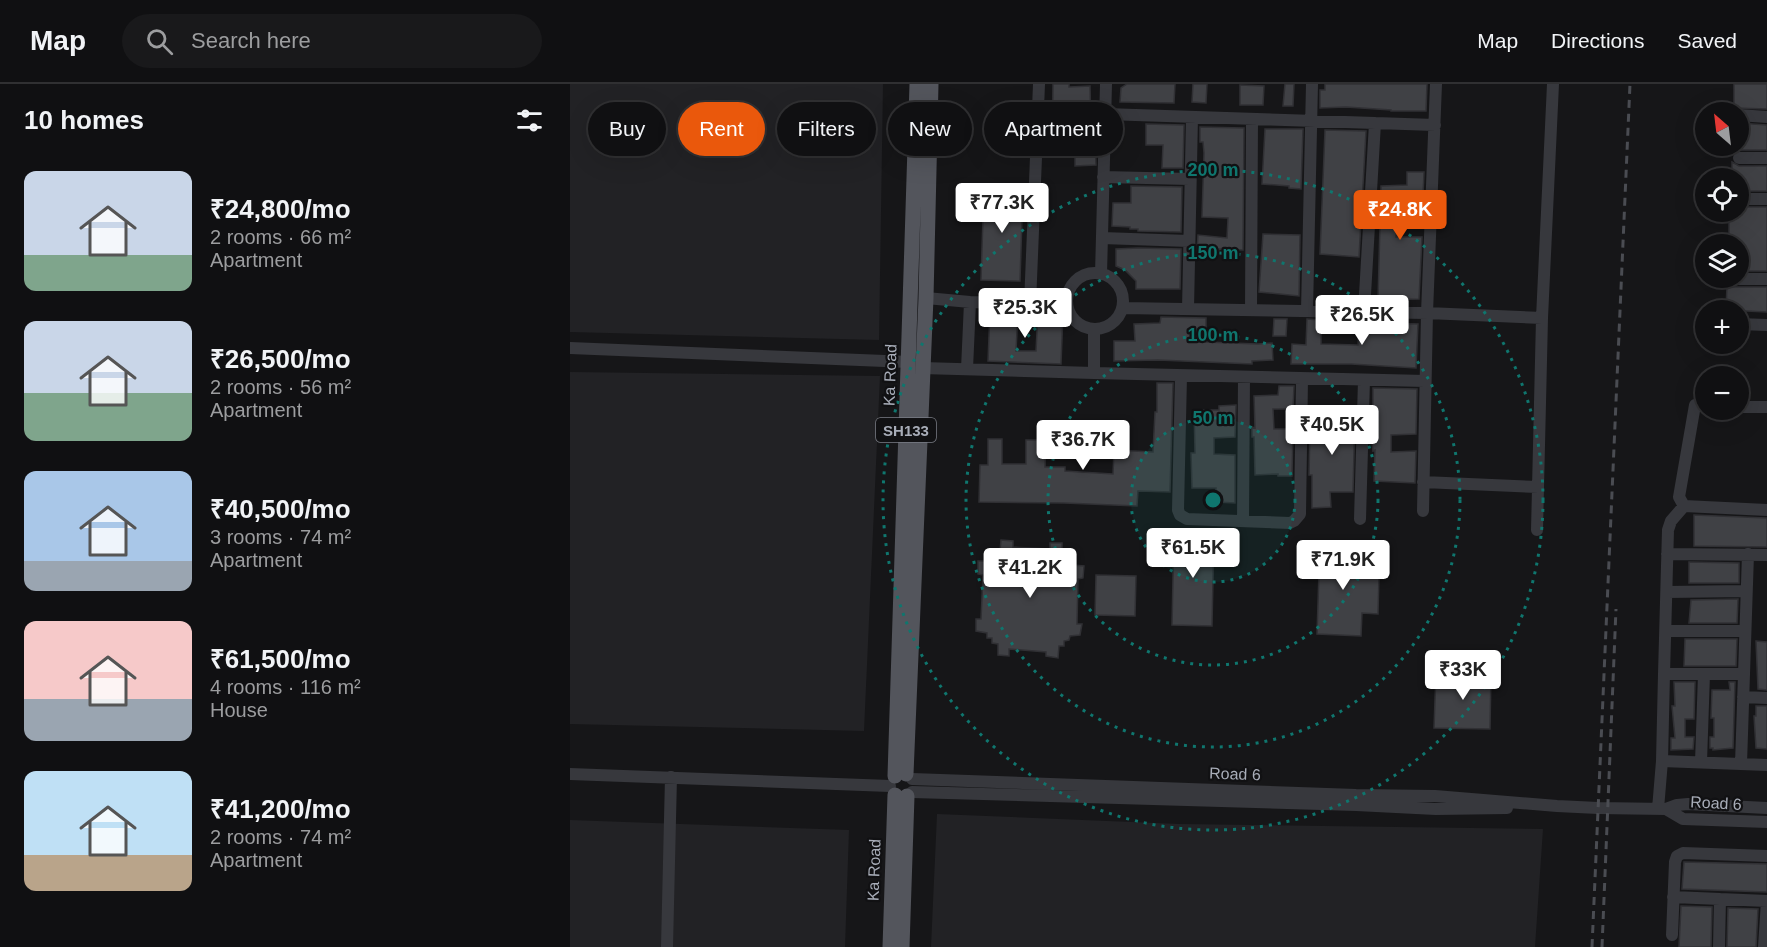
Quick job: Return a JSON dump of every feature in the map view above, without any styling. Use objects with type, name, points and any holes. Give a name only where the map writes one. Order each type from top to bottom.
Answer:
[{"type":"main road","name":"Ka Road","points":[[902,947],[902,785],[915,365],[916,84]]},
{"type":"main road","name":"Ka Road","points":[[915,365],[926,298],[931,84]]},
{"type":"main road","name":"Ka Road","points":[[890,947],[902,785]]},
{"type":"street","points":[[1030,304],[1039,84]]},
{"type":"street","points":[[1105,102],[1106,84]]},
{"type":"street","points":[[1307,311],[1312,84]]},
{"type":"street","points":[[1423,512],[1427,313],[1436,84]]},
{"type":"street","points":[[1537,530],[1542,318],[1553,84]]},
{"type":"street","points":[[1123,115],[1435,125]]},
{"type":"street","points":[[1749,116],[1767,117]]},
{"type":"street","points":[[1188,309],[1191,117]]},
{"type":"street","points":[[1251,310],[1252,119]]},
{"type":"street","points":[[1364,312],[1375,123]]},
{"type":"street","points":[[1101,274],[1104,156]]},
{"type":"street","points":[[1739,158],[1767,158]]},
{"type":"street","points":[[1103,177],[1190,179]]},
{"type":"street","points":[[1749,199],[1767,199]]},
{"type":"street","points":[[1102,238],[1189,241]]},
{"type":"street","points":[[1092,273],[1101,274],[1116,282],[1124,299],[1123,308],[1114,322],[1107,327],[1094,329],[1082,326],[1075,321],[1067,305],[1068,296],[1076,281],[1092,273]]},
{"type":"street","points":[[1749,279],[1767,279]]},
{"type":"street","points":[[926,298],[970,302],[1067,305]]},
{"type":"street","points":[[967,369],[970,302]]},
{"type":"street","points":[[1123,308],[1427,313],[1542,318]]},
{"type":"street","points":[[1749,324],[1767,325]]},
{"type":"street","points":[[1094,329],[1094,373]]},
{"type":"street","points":[[570,348],[967,369],[1425,381]]},
{"type":"street","points":[[1181,376],[1178,510],[1180,515],[1187,519],[1290,523],[1300,514],[1302,379]]},
{"type":"street","points":[[1243,521],[1244,377]]},
{"type":"street","points":[[1360,519],[1364,380]]},
{"type":"street","points":[[1684,506],[1679,497],[1695,405]]},
{"type":"street","points":[[1749,406],[1767,407]]},
{"type":"street","points":[[1423,482],[1538,487]]},
{"type":"street","points":[[1684,506],[1767,510]]},
{"type":"street","points":[[1662,809],[1668,530],[1671,521],[1684,506]]},
{"type":"street","points":[[1668,554],[1767,555]]},
{"type":"street","points":[[1741,764],[1748,554]]},
{"type":"street","points":[[1667,592],[1746,591]]},
{"type":"street","points":[[1666,631],[1745,631]]},
{"type":"street","points":[[1664,674],[1744,674]]},
{"type":"street","points":[[1701,762],[1704,674]]},
{"type":"street","points":[[1743,697],[1767,698]]},
{"type":"street","points":[[1662,761],[1767,765]]},
{"type":"street","name":"Road 6","points":[[570,774],[902,785],[1436,809],[1557,806],[1662,809],[1688,804],[1767,808]]},
{"type":"street","points":[[667,947],[671,777]]},
{"type":"street","name":"Road 6","points":[[1662,809],[1683,819],[1767,822]]},
{"type":"street","points":[[1672,935],[1677,856],[1683,852],[1767,856]]},
{"type":"street","points":[[1673,897],[1767,901],[1764,947]]},
{"type":"street","points":[[1719,947],[1720,899]]},
{"type":"shaded area","points":[[570,84],[883,84],[879,340],[570,332]]},
{"type":"shaded area","points":[[570,372],[880,376],[864,731],[570,724]]},
{"type":"shaded area","points":[[937,814],[1180,824],[1543,829],[1535,947],[931,947]]},
{"type":"shaded area","points":[[570,820],[849,830],[845,947],[570,947]]},
{"type":"building","points":[[1053,84],[1069,84],[1069,87],[1090,86],[1090,102],[1053,102]]},
{"type":"building","points":[[1127,84],[1175,84],[1174,103],[1120,102],[1121,88]]},
{"type":"building","points":[[1193,84],[1207,84],[1206,103],[1192,102]]},
{"type":"building","points":[[1285,84],[1294,84],[1293,106],[1283,106]]},
{"type":"building","points":[[1325,84],[1427,84],[1426,111],[1320,108],[1320,90],[1325,90]]},
{"type":"building","points":[[1734,84],[1767,84],[1767,109],[1749,108],[1749,102],[1734,102]]},
{"type":"building","points":[[1240,85],[1264,86],[1263,105],[1240,105]]},
{"type":"building","points":[[1146,124],[1184,125],[1183,168],[1162,168],[1163,145],[1146,145]]},
{"type":"building","points":[[1749,124],[1767,125],[1767,150],[1749,150]]},
{"type":"building","points":[[1200,127],[1244,128],[1243,250],[1219,249],[1218,253],[1197,251],[1198,235],[1227,238],[1228,218],[1202,217],[1204,153],[1203,142],[1200,142]]},
{"type":"building","points":[[1265,129],[1303,129],[1301,189],[1262,184]]},
{"type":"building","points":[[1325,130],[1366,131],[1359,257],[1320,254]]},
{"type":"building","points":[[1075,156],[1096,156],[1096,165],[1075,166]]},
{"type":"building","points":[[1732,162],[1739,166],[1767,166],[1767,191],[1749,191],[1749,168],[1732,168]]},
{"type":"building","points":[[1407,172],[1424,172],[1422,220],[1397,218],[1396,237],[1422,237],[1419,299],[1378,300],[1381,186],[1407,185]]},
{"type":"building","points":[[984,186],[1023,187],[1020,281],[981,280]]},
{"type":"building","points":[[1131,186],[1182,187],[1181,232],[1138,231],[1130,227],[1112,226],[1113,203],[1131,203]]},
{"type":"building","points":[[1749,207],[1767,207],[1767,271],[1749,271],[1749,234],[1729,234],[1729,222],[1749,222]]},
{"type":"building","points":[[1263,234],[1300,235],[1299,296],[1259,292]]},
{"type":"building","points":[[1116,249],[1181,249],[1180,289],[1136,289],[1136,281],[1125,270],[1116,266]]},
{"type":"building","points":[[1767,287],[1767,312],[1749,311],[1749,300],[1726,300],[1727,288]]},
{"type":"building","points":[[990,311],[1018,312],[1016,351],[1036,351],[1038,312],[1063,313],[1061,364],[988,361]]},
{"type":"building","points":[[1161,317],[1206,318],[1206,342],[1272,343],[1273,360],[1252,361],[1252,364],[1158,360],[1114,361],[1114,341],[1135,341],[1134,324],[1160,323]]},
{"type":"building","points":[[1274,319],[1287,319],[1286,336],[1273,336]]},
{"type":"building","points":[[1307,319],[1321,320],[1321,344],[1358,345],[1359,320],[1418,324],[1416,368],[1351,364],[1291,364],[1292,344],[1306,345]]},
{"type":"building","points":[[1157,383],[1173,383],[1170,492],[1138,491],[1137,506],[979,502],[980,465],[988,465],[988,439],[1002,439],[1002,464],[1026,464],[1026,440],[1046,440],[1045,467],[1065,467],[1065,471],[1113,474],[1114,450],[1153,452]]},
{"type":"building","points":[[1279,386],[1294,386],[1293,409],[1273,409],[1274,429],[1293,429],[1292,476],[1255,475],[1254,437],[1252,437],[1252,427],[1255,428],[1254,396],[1278,395]]},
{"type":"building","points":[[1373,388],[1417,389],[1416,434],[1391,435],[1391,452],[1416,451],[1415,483],[1374,481],[1375,450],[1373,451],[1372,443],[1370,443]]},
{"type":"building","points":[[1236,405],[1235,437],[1214,438],[1214,454],[1235,455],[1235,503],[1215,502],[1216,488],[1192,488],[1191,453],[1195,453],[1194,410],[1219,410],[1219,406]]},
{"type":"building","points":[[1313,412],[1355,412],[1353,492],[1330,492],[1331,507],[1312,508],[1312,475],[1309,475],[1310,429],[1313,429]]},
{"type":"building","points":[[1694,515],[1767,518],[1767,547],[1694,546]]},
{"type":"building","points":[[1174,532],[1214,533],[1212,626],[1172,625]]},
{"type":"building","points":[[1001,540],[1013,541],[1013,547],[1050,549],[1050,543],[1062,543],[1062,554],[1067,555],[1066,560],[1073,560],[1073,565],[1084,566],[1083,578],[1078,579],[1077,624],[1082,624],[1080,635],[1070,636],[1069,640],[1064,641],[1064,646],[1059,646],[1058,658],[1046,656],[1046,652],[1009,649],[1009,656],[998,655],[998,644],[992,643],[992,638],[987,638],[987,633],[976,631],[976,619],[981,619],[983,575],[978,574],[978,561],[990,561],[990,557],[995,556],[995,551],[1000,551]]},
{"type":"building","points":[[1320,541],[1354,542],[1353,574],[1379,575],[1378,614],[1362,613],[1361,636],[1317,634]]},
{"type":"building","points":[[1689,562],[1739,563],[1739,583],[1689,583]]},
{"type":"building","points":[[1096,575],[1136,576],[1135,616],[1095,615]]},
{"type":"building","points":[[1738,599],[1737,623],[1689,623],[1691,600]]},
{"type":"building","points":[[1685,639],[1737,639],[1736,666],[1684,666]]},
{"type":"building","points":[[1756,641],[1767,642],[1767,690],[1758,689]]},
{"type":"building","points":[[1436,672],[1491,673],[1490,729],[1434,728]]},
{"type":"building","points":[[1674,682],[1695,682],[1694,719],[1685,719],[1685,737],[1694,737],[1693,749],[1671,750],[1671,738],[1675,738],[1672,706],[1675,706]]},
{"type":"building","points":[[1729,682],[1735,682],[1733,748],[1713,750],[1710,748],[1710,737],[1714,737],[1714,718],[1711,718],[1712,690],[1730,690]]},
{"type":"building","points":[[1756,706],[1767,706],[1767,749],[1756,748],[1754,716],[1756,716]]},
{"type":"building","points":[[1684,862],[1767,864],[1767,892],[1682,889]]},
{"type":"building","points":[[1681,906],[1712,907],[1711,947],[1679,947]]},
{"type":"building","points":[[1728,908],[1758,909],[1756,947],[1727,947]]},
{"type":"railway","points":[[1592,947],[1630,84]]},
{"type":"railway","points":[[1602,947],[1616,609]]}]
